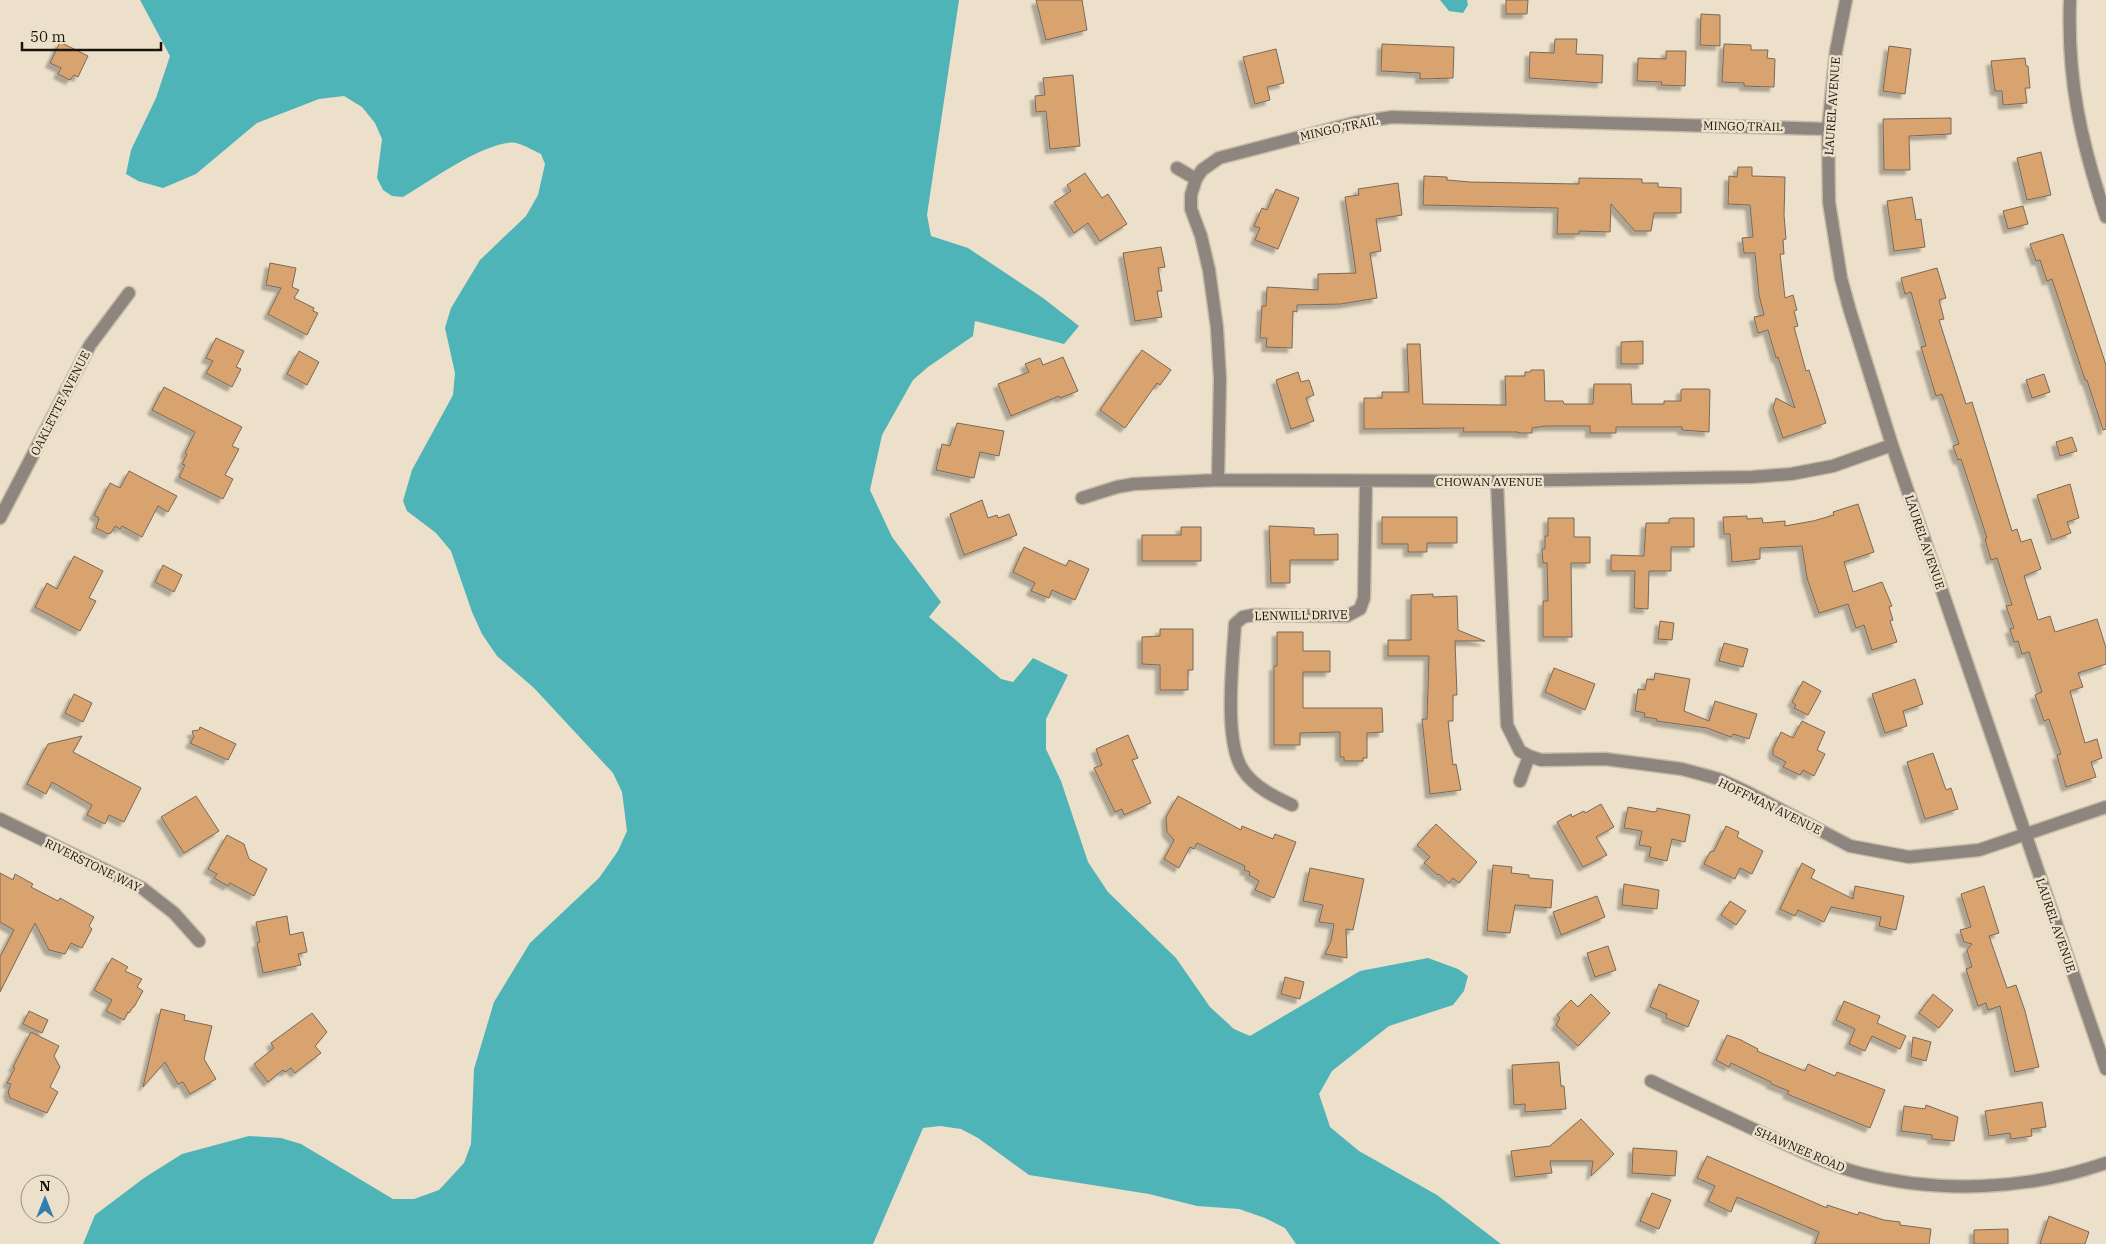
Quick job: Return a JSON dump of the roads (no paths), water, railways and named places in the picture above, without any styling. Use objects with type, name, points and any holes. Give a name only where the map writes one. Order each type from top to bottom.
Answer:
[{"type":"street","name":"LAUREL AVENUE","points":[[1846,0],[1836,51],[1828,128],[1829,202],[1841,278],[1892,445],[2106,1069]]},
{"type":"street","points":[[2070,0],[2070,59],[2075,100],[2088,158],[2106,217]]},
{"type":"street","name":"MINGO TRAIL","points":[[1196,179],[1209,164],[1219,158],[1354,123],[1392,117],[1828,128]]},
{"type":"street","points":[[1177,168],[1196,179],[1191,195],[1191,209],[1201,236],[1209,270],[1217,328],[1220,379],[1218,480]]},
{"type":"street","name":"OAKLETTE AVENUE","points":[[0,518],[90,345],[129,293]]},
{"type":"street","name":"CHOWAN AVENUE","points":[[1082,498],[1134,484],[1218,480],[1497,481],[1709,479],[1791,474],[1833,466],[1892,445]]},
{"type":"street","name":"LENWILL DRIVE","points":[[1292,805],[1272,796],[1258,785],[1244,772],[1236,759],[1232,742],[1231,722],[1235,624],[1243,617],[1253,614],[1347,616],[1360,609],[1364,598],[1366,481]]},
{"type":"street","points":[[1497,481],[1507,725],[1520,751],[1529,756],[1520,781]]},
{"type":"street","name":"HOFFMAN AVENUE","points":[[1529,756],[1541,760],[1605,759],[1682,769],[1718,779],[1745,791],[1850,846],[1909,857],[1979,850],[2106,807]]},
{"type":"street","name":"RIVERSTONE WAY","points":[[0,819],[142,888],[174,913],[199,941]]},
{"type":"street","name":"SHAWNEE ROAD","points":[[1651,1081],[1810,1156],[1858,1173],[1884,1178],[1944,1186],[2016,1183],[2051,1179],[2106,1163]]},
{"type":"water","points":[[140,0],[959,0],[927,215],[931,236],[968,248],[1043,298],[1079,326],[1064,344],[975,321],[973,336],[928,367],[913,380],[882,435],[870,490],[892,537],[941,602],[929,617],[1001,679],[1013,682],[1033,658],[1068,675],[1046,719],[1046,749],[1061,781],[1088,862],[1108,892],[1176,958],[1210,1007],[1234,1029],[1250,1036],[1360,971],[1428,958],[1458,969],[1468,976],[1464,991],[1453,1005],[1389,1026],[1332,1071],[1319,1094],[1330,1127],[1359,1151],[1437,1195],[1501,1244],[1296,1244],[1285,1228],[1265,1218],[1239,1209],[1197,1206],[1149,1194],[1029,1175],[978,1138],[961,1129],[940,1126],[923,1128],[873,1244],[83,1244],[95,1215],[144,1178],[182,1154],[249,1136],[281,1138],[301,1144],[393,1199],[414,1199],[439,1190],[464,1163],[471,1144],[474,1069],[494,1002],[530,943],[599,878],[618,851],[627,831],[622,792],[613,773],[534,688],[497,656],[482,634],[472,612],[451,551],[436,533],[407,511],[403,501],[412,470],[453,395],[455,373],[445,328],[451,308],[480,260],[526,216],[538,195],[545,164],[541,154],[516,143],[504,143],[490,147],[458,163],[403,197],[392,196],[383,190],[377,178],[382,139],[375,123],[362,107],[344,96],[319,99],[257,123],[196,174],[163,188],[138,181],[126,174],[131,150],[156,98],[170,56]]},
{"type":"water","points":[[1440,0],[1467,0],[1468,5],[1463,13],[1449,11]]}]
